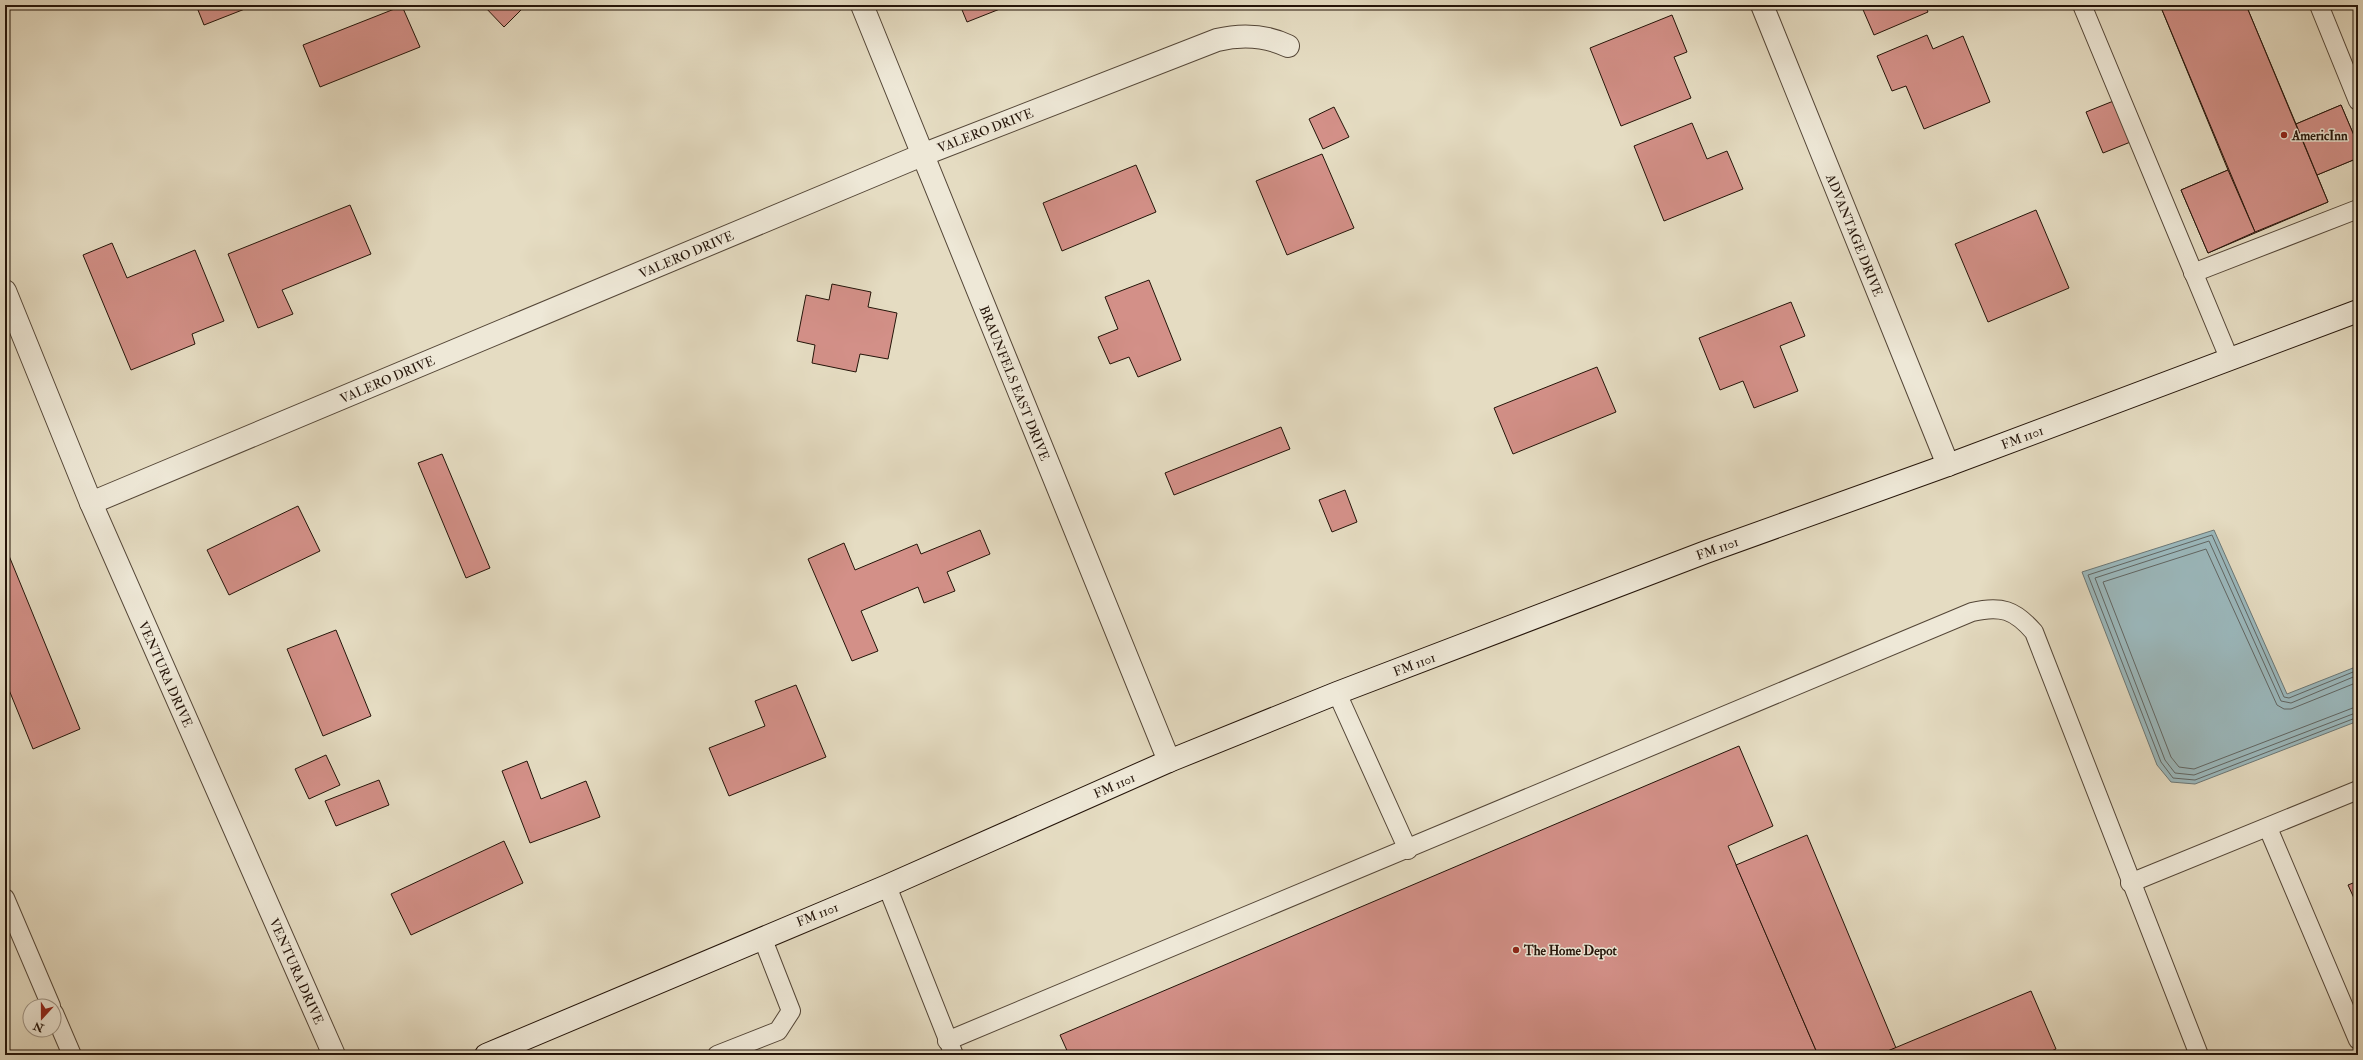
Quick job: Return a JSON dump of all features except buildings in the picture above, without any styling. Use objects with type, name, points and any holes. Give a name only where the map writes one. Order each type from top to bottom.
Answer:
[{"type":"street","name":"BRAUNFELS EAST DRIVE","points":[[862,5],[1169,761]]},
{"type":"street","name":"ADVANTAGE DRIVE","points":[[1762,5],[1948,465]]},
{"type":"street","name":"VALERO DRIVE","points":[[91,503],[922,155],[1218,40],[1238,36],[1253,36],[1277,40],[1288,46]]},
{"type":"street","name":"VENTURA DRIVE","points":[[5,291],[91,503],[334,1055]]},
{"type":"street","name":"FM 1101","points":[[486,1055],[762,937],[887,886],[1169,761],[1337,693],[1706,552],[1948,465],[2358,310]]},
{"type":"lane","points":[[2082,5],[2192,274],[2229,358]]},
{"type":"lane","points":[[2319,5],[2358,101]]},
{"type":"lane","points":[[2192,274],[2358,209]]},
{"type":"lane","points":[[887,886],[950,1048],[1408,850],[1972,612],[1988,608],[2006,610],[2023,619],[2034,632],[2130,884],[2199,1055]]},
{"type":"lane","points":[[1337,693],[1408,850]]},
{"type":"lane","points":[[2130,884],[2358,790]]},
{"type":"lane","points":[[2268,828],[2358,1040]]},
{"type":"lane","points":[[5,898],[48,998]]},
{"type":"lane","points":[[717,1055],[778,1031],[791,1011],[762,937]]},
{"type":"lane","points":[[62,1032],[72,1055]]},
{"type":"water","points":[[2214,530],[2287,694],[2358,666],[2358,721],[2195,784],[2171,782],[2157,765],[2082,572]]},
{"type":"place","name":"AmericInn","points":[[2284,135]]},
{"type":"place","name":"The Home Depot","points":[[1516,950]]}]
